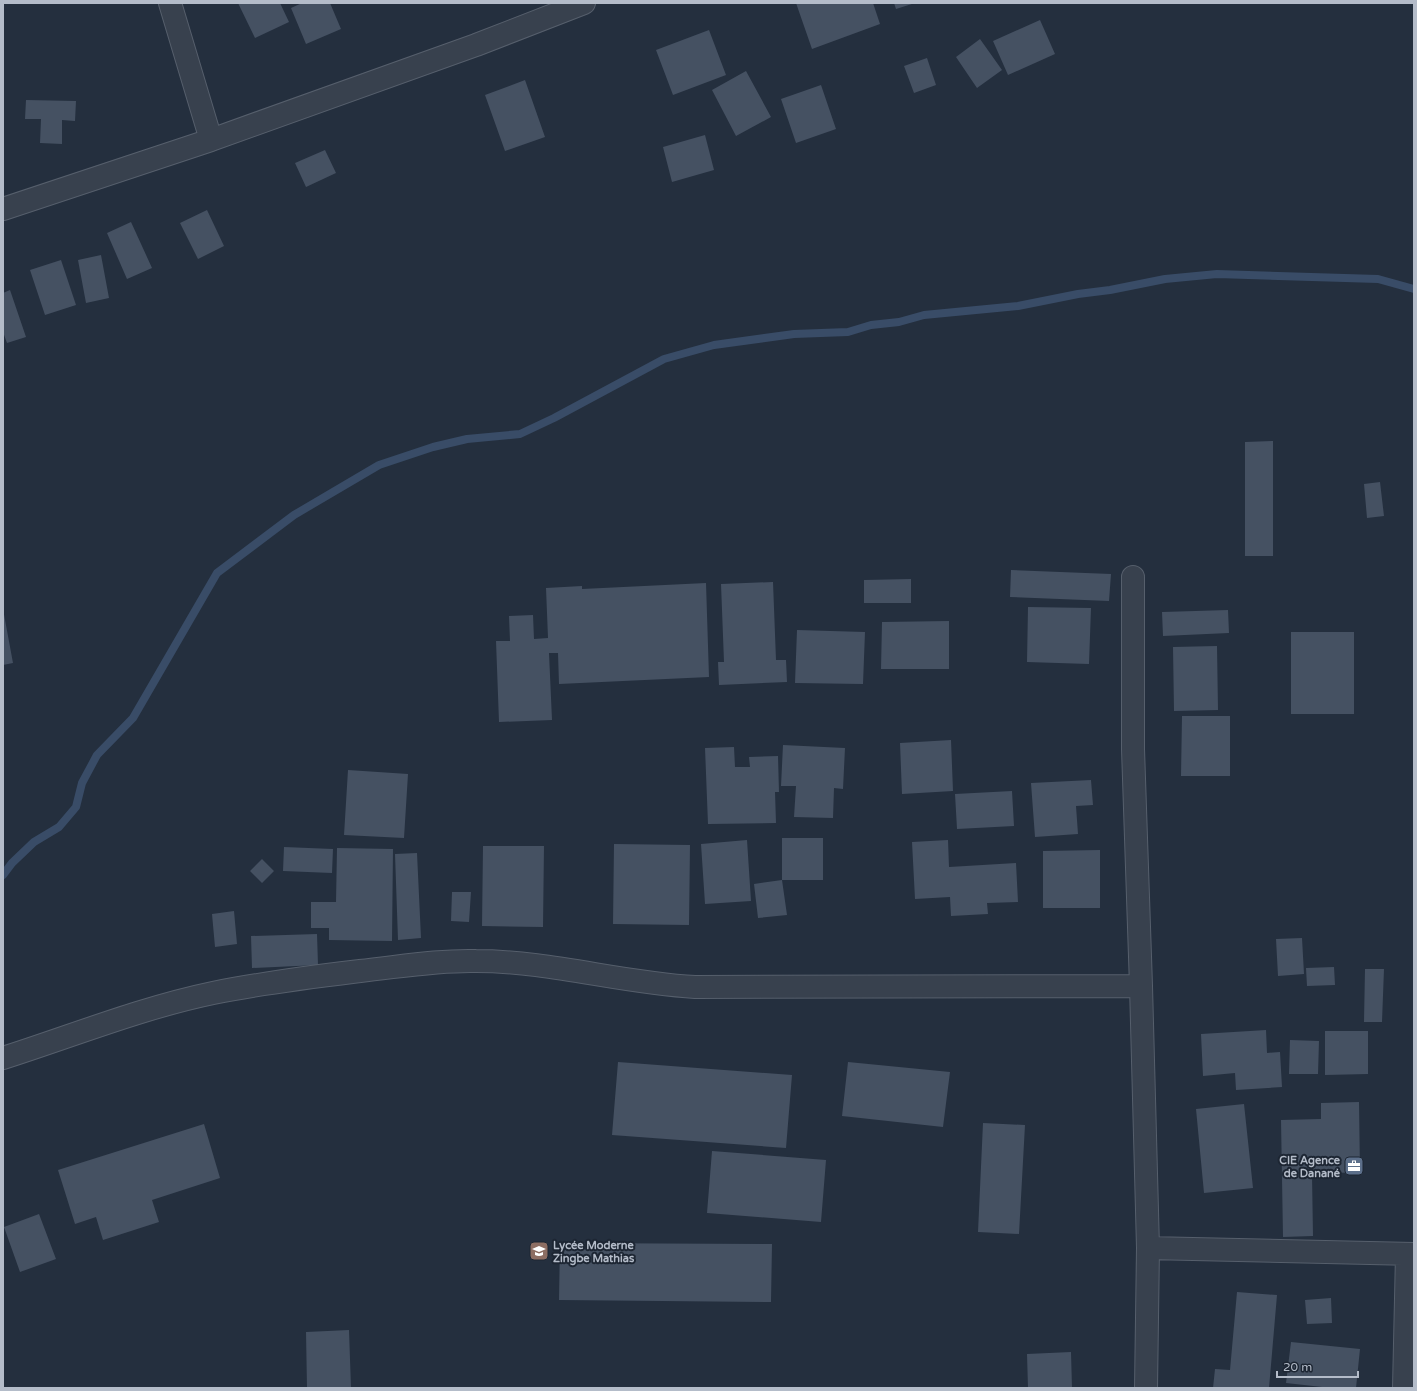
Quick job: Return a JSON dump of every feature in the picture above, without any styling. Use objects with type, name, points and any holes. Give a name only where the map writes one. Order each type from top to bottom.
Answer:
[{"type":"street","points":[[170,3],[211,140]]},
{"type":"street","points":[[3,208],[211,140],[476,45],[584,3]]},
{"type":"street","points":[[1133,577],[1133,748],[1142,986],[1148,1248],[1146,1388]]},
{"type":"street","points":[[3,1058],[158,1008],[213,993],[283,981],[417,963],[477,961],[513,964],[571,970],[669,985],[694,987],[1142,986]]},
{"type":"street","points":[[1148,1248],[1410,1254],[1404,1388]]},
{"type":"building","points":[[238,3],[280,3],[289,22],[255,38]]},
{"type":"building","points":[[302,3],[330,3],[341,29],[306,44],[291,8]]},
{"type":"building","points":[[796,3],[873,3],[880,24],[812,49]]},
{"type":"building","points":[[894,3],[915,3],[896,9]]},
{"type":"building","points":[[1040,20],[1055,54],[1008,75],[993,41]]},
{"type":"building","points":[[709,30],[726,75],[673,95],[656,50]]},
{"type":"building","points":[[980,39],[1002,70],[977,88],[956,57]]},
{"type":"building","points":[[927,58],[936,85],[914,93],[904,66]]},
{"type":"building","points":[[746,71],[771,117],[736,136],[712,90]]},
{"type":"building","points":[[525,80],[545,137],[505,151],[485,95]]},
{"type":"building","points":[[821,85],[836,129],[796,143],[781,99]]},
{"type":"building","points":[[26,100],[76,101],[75,121],[62,120],[62,144],[40,143],[41,119],[25,119]]},
{"type":"building","points":[[705,135],[714,170],[672,182],[663,147]]},
{"type":"building","points":[[325,150],[336,173],[306,187],[295,163]]},
{"type":"building","points":[[207,210],[224,246],[198,259],[180,223]]},
{"type":"building","points":[[131,222],[152,268],[127,279],[107,233]]},
{"type":"building","points":[[101,255],[109,298],[86,303],[78,260]]},
{"type":"building","points":[[61,260],[76,305],[45,315],[30,270]]},
{"type":"building","points":[[10,290],[26,337],[7,343],[3,332],[3,293]]},
{"type":"building","points":[[1273,441],[1273,556],[1245,556],[1245,442]]},
{"type":"building","points":[[1380,482],[1384,516],[1367,518],[1364,484]]},
{"type":"building","points":[[1011,570],[1111,574],[1109,601],[1010,597]]},
{"type":"building","points":[[911,579],[911,603],[864,603],[864,580]]},
{"type":"building","points":[[773,582],[776,660],[786,660],[787,682],[719,685],[718,662],[724,662],[721,584]]},
{"type":"building","points":[[706,583],[709,677],[559,684],[558,653],[549,653],[552,720],[499,722],[496,641],[510,641],[509,616],[533,615],[534,639],[548,638],[546,588],[582,586],[582,589]]},
{"type":"building","points":[[1028,607],[1091,608],[1089,664],[1027,662]]},
{"type":"building","points":[[3,609],[13,663],[3,665]]},
{"type":"building","points":[[1228,610],[1229,633],[1163,636],[1162,612]]},
{"type":"building","points":[[949,621],[949,669],[881,669],[882,622]]},
{"type":"building","points":[[797,630],[865,632],[863,684],[795,683]]},
{"type":"building","points":[[1291,632],[1354,632],[1354,714],[1291,714]]},
{"type":"building","points":[[1217,646],[1218,710],[1174,711],[1173,647]]},
{"type":"building","points":[[1182,716],[1230,716],[1230,776],[1181,776]]},
{"type":"building","points":[[951,740],[953,791],[902,794],[900,743]]},
{"type":"building","points":[[783,745],[845,748],[843,789],[834,788],[833,818],[794,817],[796,786],[781,786]]},
{"type":"building","points":[[734,747],[735,767],[750,767],[749,757],[778,756],[779,792],[775,792],[776,823],[708,824],[705,748]]},
{"type":"building","points":[[348,770],[408,774],[404,838],[344,835]]},
{"type":"building","points":[[1091,780],[1093,805],[1076,806],[1078,834],[1035,837],[1031,783]]},
{"type":"building","points":[[1012,791],[1014,826],[957,829],[955,794]]},
{"type":"building","points":[[782,838],[823,838],[823,880],[782,880]]},
{"type":"building","points":[[747,840],[751,901],[705,904],[701,844]]},
{"type":"building","points":[[948,840],[949,867],[1016,863],[1018,902],[987,903],[988,914],[951,916],[950,897],[915,899],[912,842]]},
{"type":"building","points":[[614,844],[690,845],[689,925],[613,924]]},
{"type":"building","points":[[483,846],[544,846],[543,927],[482,926]]},
{"type":"building","points":[[284,847],[333,849],[332,873],[283,871]]},
{"type":"building","points":[[337,848],[393,849],[392,941],[329,940],[329,928],[311,928],[311,902],[336,902]]},
{"type":"building","points":[[1100,850],[1100,908],[1043,908],[1043,851]]},
{"type":"building","points":[[417,853],[421,938],[398,940],[395,854]]},
{"type":"building","points":[[262,859],[274,871],[262,883],[250,871]]},
{"type":"building","points":[[782,880],[787,915],[758,918],[754,884]]},
{"type":"building","points":[[452,892],[471,892],[469,922],[451,921]]},
{"type":"building","points":[[234,911],[237,944],[215,947],[212,914]]},
{"type":"building","points":[[317,934],[318,965],[252,968],[251,936]]},
{"type":"building","points":[[1302,938],[1304,974],[1278,976],[1276,939]]},
{"type":"building","points":[[1334,967],[1335,985],[1307,986],[1306,968]]},
{"type":"building","points":[[1365,969],[1384,969],[1382,1022],[1364,1022]]},
{"type":"building","points":[[1266,1030],[1267,1053],[1280,1052],[1282,1087],[1236,1090],[1235,1073],[1203,1076],[1201,1034]]},
{"type":"building","points":[[1325,1031],[1368,1031],[1368,1074],[1325,1075]]},
{"type":"building","points":[[1290,1040],[1319,1041],[1318,1074],[1289,1074]]},
{"type":"building","points":[[618,1062],[792,1075],[786,1148],[612,1135]]},
{"type":"building","points":[[848,1062],[950,1072],[943,1127],[842,1116]]},
{"type":"building","points":[[1359,1102],[1360,1172],[1312,1174],[1313,1236],[1283,1237],[1281,1120],[1321,1119],[1321,1103]]},
{"type":"building","points":[[1244,1104],[1253,1188],[1204,1193],[1196,1109]]},
{"type":"building","points":[[983,1123],[1025,1125],[1019,1234],[978,1232]]},
{"type":"building","points":[[204,1124],[220,1178],[152,1200],[159,1222],[103,1240],[96,1217],[75,1224],[58,1170]]},
{"type":"building","points":[[712,1151],[826,1160],[821,1222],[707,1213]]},
{"type":"building","points":[[39,1214],[56,1259],[20,1272],[4,1227]]},
{"type":"building","points":[[560,1243],[772,1244],[771,1302],[559,1300]]},
{"type":"building","points":[[1237,1292],[1277,1295],[1269,1388],[1213,1388],[1215,1369],[1230,1370]]},
{"type":"building","points":[[1331,1298],[1332,1323],[1307,1324],[1305,1300]]},
{"type":"building","points":[[349,1330],[351,1388],[307,1388],[306,1332]]},
{"type":"building","points":[[1291,1342],[1360,1349],[1356,1388],[1331,1388],[1286,1383]]},
{"type":"building","points":[[1071,1352],[1072,1388],[1028,1388],[1027,1354]]},
{"type":"waterway","points":[[3,875],[12,863],[34,842],[59,827],[76,807],[82,783],[97,755],[133,718],[217,573],[294,515],[379,465],[433,447],[467,439],[520,434],[554,418],[664,359],[714,345],[794,334],[848,332],[871,325],[899,322],[924,315],[1018,306],[1165,279],[1217,274],[1378,279],[1414,289]]},
{"type":"place","name":"CIE Agence de Danané","points":[[1354,1166]]},
{"type":"place","name":"Lycée Moderne Zingbe Mathias","points":[[539,1251]]}]
